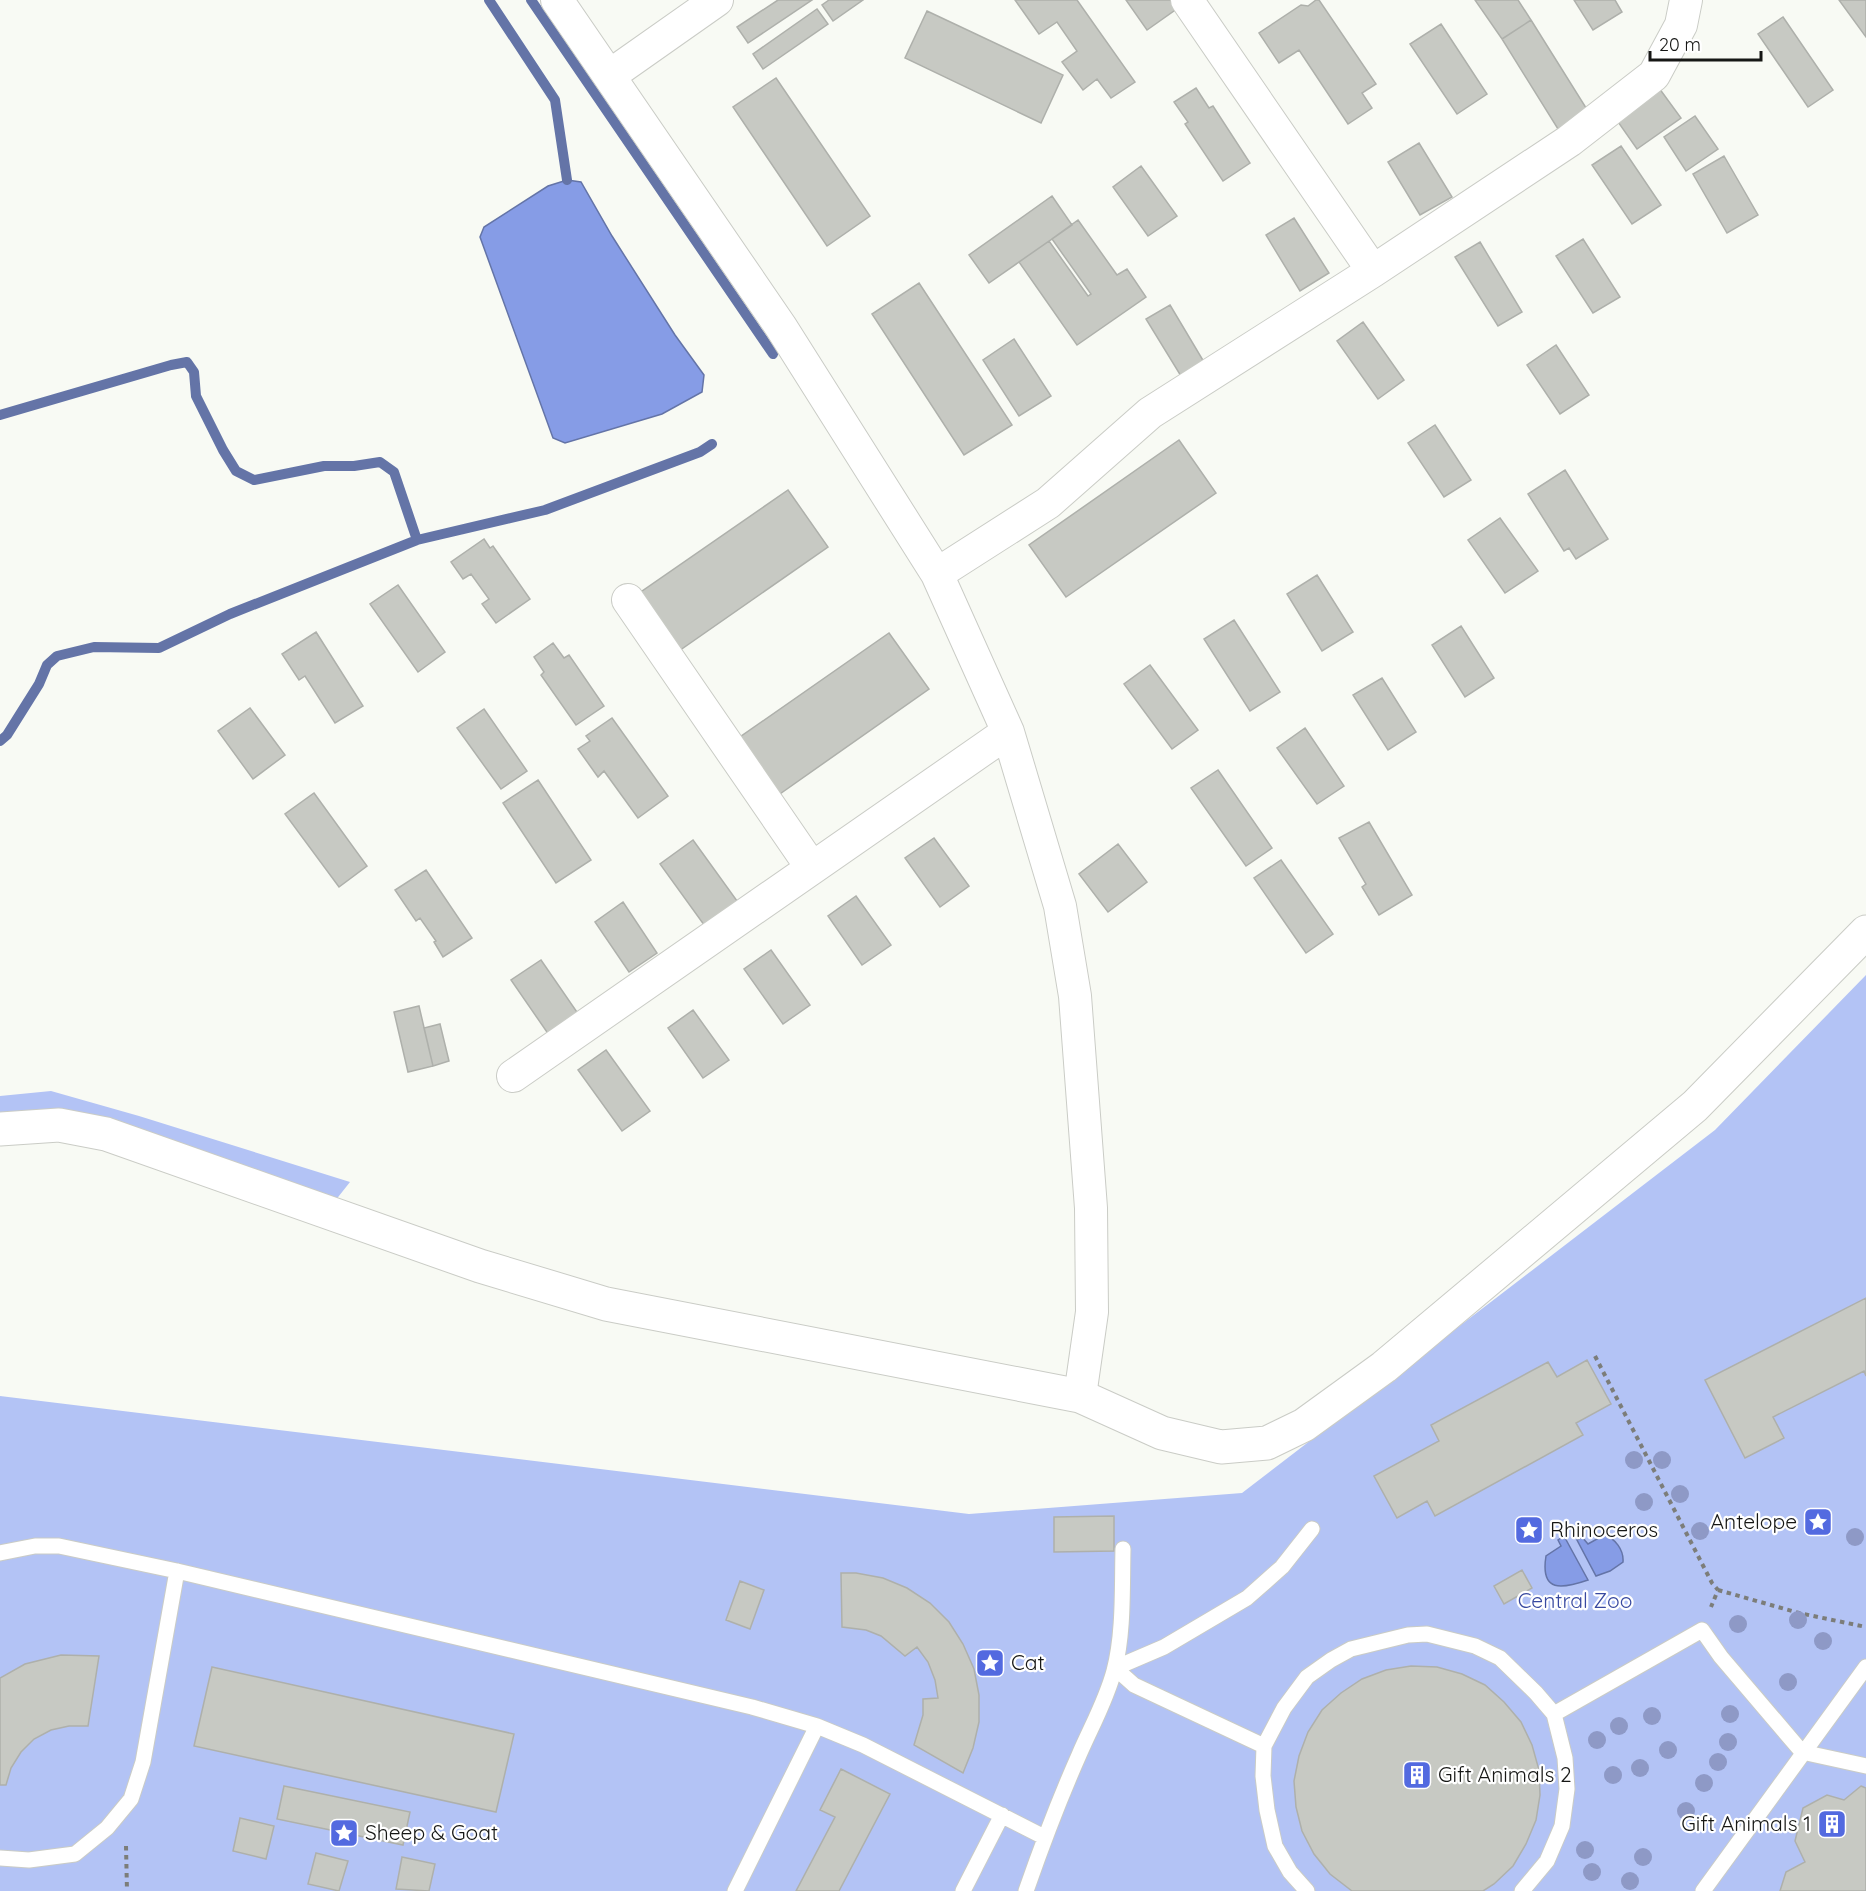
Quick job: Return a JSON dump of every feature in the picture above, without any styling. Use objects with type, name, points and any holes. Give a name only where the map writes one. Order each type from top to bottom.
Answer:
[{"type":"street","points":[[557,0],[781,327],[937,574],[1008,732],[1060,906],[1075,996],[1091,1208],[1092,1312],[1080,1395]]},
{"type":"street","points":[[609,76],[717,0]]},
{"type":"street","points":[[1186,0],[1373,271]]},
{"type":"street","points":[[937,574],[1047,503],[1150,413],[1373,271],[1569,141],[1654,75],[1681,25],[1686,0]]},
{"type":"street","points":[[628,600],[812,868]]},
{"type":"street","points":[[513,1076],[1008,732]]},
{"type":"street","points":[[0,1129],[59,1125],[106,1134],[480,1266],[606,1304],[1080,1395],[1162,1433],[1221,1447],[1268,1443],[1304,1425],[1384,1367],[1695,1106],[1866,932]]},
{"type":"lane","points":[[1115,1668],[1164,1647],[1247,1598],[1282,1567],[1312,1529]]},
{"type":"lane","points":[[0,1553],[34,1546],[59,1546],[177,1571],[752,1707],[817,1726],[863,1745],[1044,1837]]},
{"type":"lane","points":[[1026,1891],[1044,1837],[1107,1695],[1115,1668],[1122,1612],[1124,1549]]},
{"type":"lane","points":[[0,1858],[29,1860],[75,1854],[116,1818],[130,1799],[143,1762],[177,1571]]},
{"type":"lane","points":[[1554,1714],[1702,1630],[1721,1658],[1802,1752],[1866,1766]]},
{"type":"lane","points":[[1307,1891],[1290,1872],[1275,1846],[1267,1810],[1263,1776],[1264,1746],[1284,1708],[1307,1677],[1331,1660],[1351,1649],[1408,1635],[1427,1634],[1466,1643],[1500,1658],[1554,1714],[1565,1758],[1568,1789],[1562,1826],[1547,1861],[1522,1891]]},
{"type":"lane","points":[[1703,1891],[1866,1667]]},
{"type":"lane","points":[[1115,1668],[1134,1685],[1264,1746]]},
{"type":"lane","points":[[735,1891],[817,1726]]},
{"type":"lane","points":[[963,1891],[1002,1815]]},
{"type":"path","points":[[1595,1356],[1712,1583],[1718,1590],[1799,1613],[1866,1627]]},
{"type":"path","points":[[1702,1630],[1718,1590]]},
{"type":"path","points":[[116,1818],[125,1839],[127,1891]]},
{"type":"green space","name":"Central Zoo","points":[[1866,975],[1866,1891],[0,1891],[0,1396],[969,1514],[1242,1493],[1715,1130]]},
{"type":"green space","points":[[51,1091],[350,1182],[335,1201],[0,1115],[0,1096]]},
{"type":"shaded area","points":[[567,180],[581,182],[612,236],[675,335],[704,375],[702,392],[662,414],[565,443],[553,438],[480,237],[484,227],[548,186]]},
{"type":"shaded area","points":[[1604,1535],[1618,1545],[1623,1562],[1610,1571],[1596,1576],[1577,1540],[1582,1537],[1588,1544]]},
{"type":"shaded area","points":[[1564,1536],[1588,1580],[1562,1586],[1555,1585],[1546,1577],[1546,1556],[1561,1546],[1558,1540]]},
{"type":"building","points":[[778,0],[812,0],[748,43],[737,27]]},
{"type":"building","points":[[829,0],[863,0],[833,21],[822,5]]},
{"type":"building","points":[[1015,0],[1077,0],[1135,82],[1111,98],[1097,79],[1083,90],[1062,62],[1077,51],[1057,22],[1039,34]]},
{"type":"building","points":[[1126,0],[1172,0],[1178,8],[1147,30]]},
{"type":"building","points":[[1319,0],[1376,84],[1362,93],[1372,108],[1348,124],[1299,50],[1279,63],[1259,33],[1301,5],[1308,6]]},
{"type":"building","points":[[1475,0],[1518,0],[1531,20],[1502,39]]},
{"type":"building","points":[[1574,0],[1615,0],[1622,12],[1593,30]]},
{"type":"building","points":[[1839,0],[1866,0],[1866,37]]},
{"type":"building","points":[[817,9],[828,24],[763,69],[753,54]]},
{"type":"building","points":[[927,11],[1063,75],[1041,123],[905,58]]},
{"type":"building","points":[[1783,17],[1833,90],[1808,107],[1758,34]]},
{"type":"building","points":[[1531,20],[1588,111],[1558,129],[1502,39]]},
{"type":"building","points":[[1441,24],[1487,94],[1457,114],[1410,44]]},
{"type":"building","points":[[776,78],[870,216],[827,246],[733,107]]},
{"type":"building","points":[[1196,88],[1209,108],[1213,106],[1250,163],[1223,181],[1185,124],[1188,122],[1174,102]]},
{"type":"building","points":[[1659,88],[1681,118],[1637,149],[1616,119]]},
{"type":"building","points":[[1695,116],[1718,149],[1686,171],[1664,137]]},
{"type":"building","points":[[1419,143],[1452,197],[1420,215],[1388,162]]},
{"type":"building","points":[[1621,146],[1661,205],[1632,224],[1592,165]]},
{"type":"building","points":[[1724,156],[1758,215],[1727,233],[1693,174]]},
{"type":"building","points":[[1141,166],[1177,216],[1148,236],[1113,187]]},
{"type":"building","points":[[1052,196],[1072,225],[989,283],[969,255]]},
{"type":"building","points":[[1294,218],[1329,273],[1300,291],[1266,235]]},
{"type":"building","points":[[1078,220],[1117,275],[1127,269],[1146,297],[1077,345],[1019,262],[1049,241],[1088,296],[1091,294],[1052,239]]},
{"type":"building","points":[[1583,239],[1620,297],[1593,313],[1556,256]]},
{"type":"building","points":[[1480,242],[1522,312],[1498,326],[1455,257]]},
{"type":"building","points":[[919,283],[1012,425],[964,455],[872,314]]},
{"type":"building","points":[[1170,305],[1207,367],[1184,381],[1146,319]]},
{"type":"building","points":[[1363,322],[1404,380],[1378,399],[1337,341]]},
{"type":"building","points":[[1014,339],[1051,396],[1019,416],[983,360]]},
{"type":"building","points":[[1556,345],[1589,395],[1560,414],[1527,365]]},
{"type":"building","points":[[1435,425],[1471,480],[1444,497],[1408,443]]},
{"type":"building","points":[[1179,440],[1216,493],[1066,597],[1029,545]]},
{"type":"building","points":[[1565,470],[1608,539],[1576,559],[1569,548],[1564,551],[1528,494]]},
{"type":"building","points":[[788,490],[828,547],[676,653],[635,596]]},
{"type":"building","points":[[1500,518],[1538,571],[1505,593],[1468,540]]},
{"type":"building","points":[[484,539],[490,548],[493,546],[530,599],[496,623],[482,604],[489,599],[471,574],[463,579],[451,562]]},
{"type":"building","points":[[1317,575],[1353,632],[1322,651],[1287,594]]},
{"type":"building","points":[[398,585],[445,652],[418,672],[370,604]]},
{"type":"building","points":[[1234,620],[1280,692],[1250,711],[1204,639]]},
{"type":"building","points":[[1461,626],[1494,678],[1465,697],[1432,645]]},
{"type":"building","points":[[316,632],[363,706],[335,723],[305,676],[299,680],[282,654]]},
{"type":"building","points":[[889,633],[929,689],[777,796],[737,739]]},
{"type":"building","points":[[553,643],[564,658],[569,655],[604,706],[576,725],[541,675],[544,672],[534,657]]},
{"type":"building","points":[[1150,665],[1198,730],[1172,749],[1124,684]]},
{"type":"building","points":[[1382,678],[1416,732],[1388,750],[1353,695]]},
{"type":"building","points":[[250,708],[285,755],[253,779],[218,731]]},
{"type":"building","points":[[484,709],[527,771],[501,789],[457,728]]},
{"type":"building","points":[[612,718],[668,796],[638,818],[604,771],[598,777],[578,749],[590,741],[586,736]]},
{"type":"building","points":[[1305,728],[1344,786],[1317,804],[1277,748]]},
{"type":"building","points":[[1218,770],[1272,848],[1246,866],[1191,788]]},
{"type":"building","points":[[538,780],[591,860],[556,883],[503,803]]},
{"type":"building","points":[[314,793],[367,866],[339,887],[285,814]]},
{"type":"building","points":[[1369,822],[1412,895],[1379,915],[1362,887],[1366,884],[1339,838]]},
{"type":"building","points":[[934,838],[969,886],[940,907],[905,858]]},
{"type":"building","points":[[693,840],[740,905],[707,929],[660,864]]},
{"type":"building","points":[[1118,844],[1147,882],[1108,912],[1079,874]]},
{"type":"building","points":[[1281,860],[1333,934],[1306,953],[1254,878]]},
{"type":"building","points":[[426,870],[472,938],[443,957],[434,942],[436,941],[420,918],[416,921],[395,890]]},
{"type":"building","points":[[856,896],[891,945],[862,965],[828,916]]},
{"type":"building","points":[[623,902],[657,953],[629,972],[595,922]]},
{"type":"building","points":[[771,950],[810,1005],[783,1024],[744,969]]},
{"type":"building","points":[[541,960],[579,1015],[549,1035],[511,980]]},
{"type":"building","points":[[419,1006],[433,1066],[408,1072],[394,1012]]},
{"type":"building","points":[[693,1010],[729,1060],[703,1078],[668,1028]]},
{"type":"building","points":[[440,1024],[449,1061],[433,1066],[424,1028]]},
{"type":"building","points":[[606,1050],[650,1111],[622,1131],[578,1070]]},
{"type":"building","points":[[1866,1298],[1866,1376],[1864,1371],[1773,1417],[1784,1438],[1745,1458],[1705,1380]]},
{"type":"building","points":[[1587,1360],[1611,1404],[1576,1423],[1583,1435],[1435,1516],[1427,1501],[1397,1518],[1374,1476],[1439,1441],[1431,1425],[1548,1362],[1557,1377]]},
{"type":"building","points":[[1114,1516],[1114,1551],[1054,1552],[1054,1517]]},
{"type":"building","points":[[1522,1570],[1532,1588],[1504,1604],[1494,1586]]},
{"type":"building","points":[[841,1573],[883,1578],[907,1588],[930,1603],[949,1622],[963,1644],[974,1669],[979,1695],[979,1722],[973,1748],[963,1773],[914,1745],[923,1715],[923,1699],[938,1698],[935,1680],[928,1662],[917,1647],[905,1656],[881,1636],[866,1630],[842,1627]]},
{"type":"building","points":[[740,1581],[764,1590],[750,1629],[726,1620]]},
{"type":"building","points":[[61,1655],[99,1656],[88,1726],[69,1726],[51,1730],[34,1739],[21,1752],[11,1768],[6,1785],[0,1785],[0,1678],[25,1664]]},
{"type":"building","name":"Gift Animals 2","points":[[1411,1666],[1437,1667],[1462,1674],[1485,1685],[1521,1722],[1532,1745],[1539,1770],[1540,1795],[1536,1820],[1513,1866],[1483,1891],[1352,1891],[1330,1874],[1314,1854],[1302,1831],[1296,1807],[1294,1781],[1299,1756],[1308,1732],[1322,1710],[1362,1679],[1386,1670]]},
{"type":"building","points":[[212,1667],[514,1734],[496,1812],[194,1746]]},
{"type":"building","points":[[841,1769],[890,1794],[839,1891],[796,1891],[835,1817],[820,1810]]},
{"type":"building","points":[[284,1786],[410,1812],[403,1845],[277,1819]]},
{"type":"building","name":"Gift Animals 1","points":[[1861,1786],[1866,1788],[1866,1891],[1780,1891],[1786,1872],[1805,1862],[1795,1841],[1803,1808],[1827,1795],[1844,1800]]},
{"type":"building","points":[[240,1818],[274,1826],[266,1859],[233,1851]]},
{"type":"building","points":[[316,1853],[348,1861],[339,1891],[308,1884]]},
{"type":"building","points":[[402,1857],[435,1864],[429,1891],[396,1889]]},
{"type":"waterway","points":[[489,0],[555,100],[567,180]]},
{"type":"waterway","points":[[531,0],[773,354]]},
{"type":"waterway","points":[[0,415],[187,362],[194,372],[196,396],[236,471],[254,480],[324,466],[354,466],[380,462],[394,472],[417,540],[545,510],[700,452],[712,444]]},
{"type":"waterway","points":[[0,741],[7,735],[39,684],[47,665],[57,656],[94,647],[159,648],[230,614],[417,540]]},
{"type":"place","name":"Antelope","points":[[1818,1522]]},
{"type":"place","name":"Rhinoceros","points":[[1529,1530]]},
{"type":"place","name":"Cat","points":[[990,1663]]},
{"type":"place","name":"Gift Animals 2","points":[[1417,1775]]},
{"type":"place","name":"Gift Animals 1","points":[[1832,1824]]},
{"type":"place","name":"Sheep & Goat","points":[[344,1833]]}]
